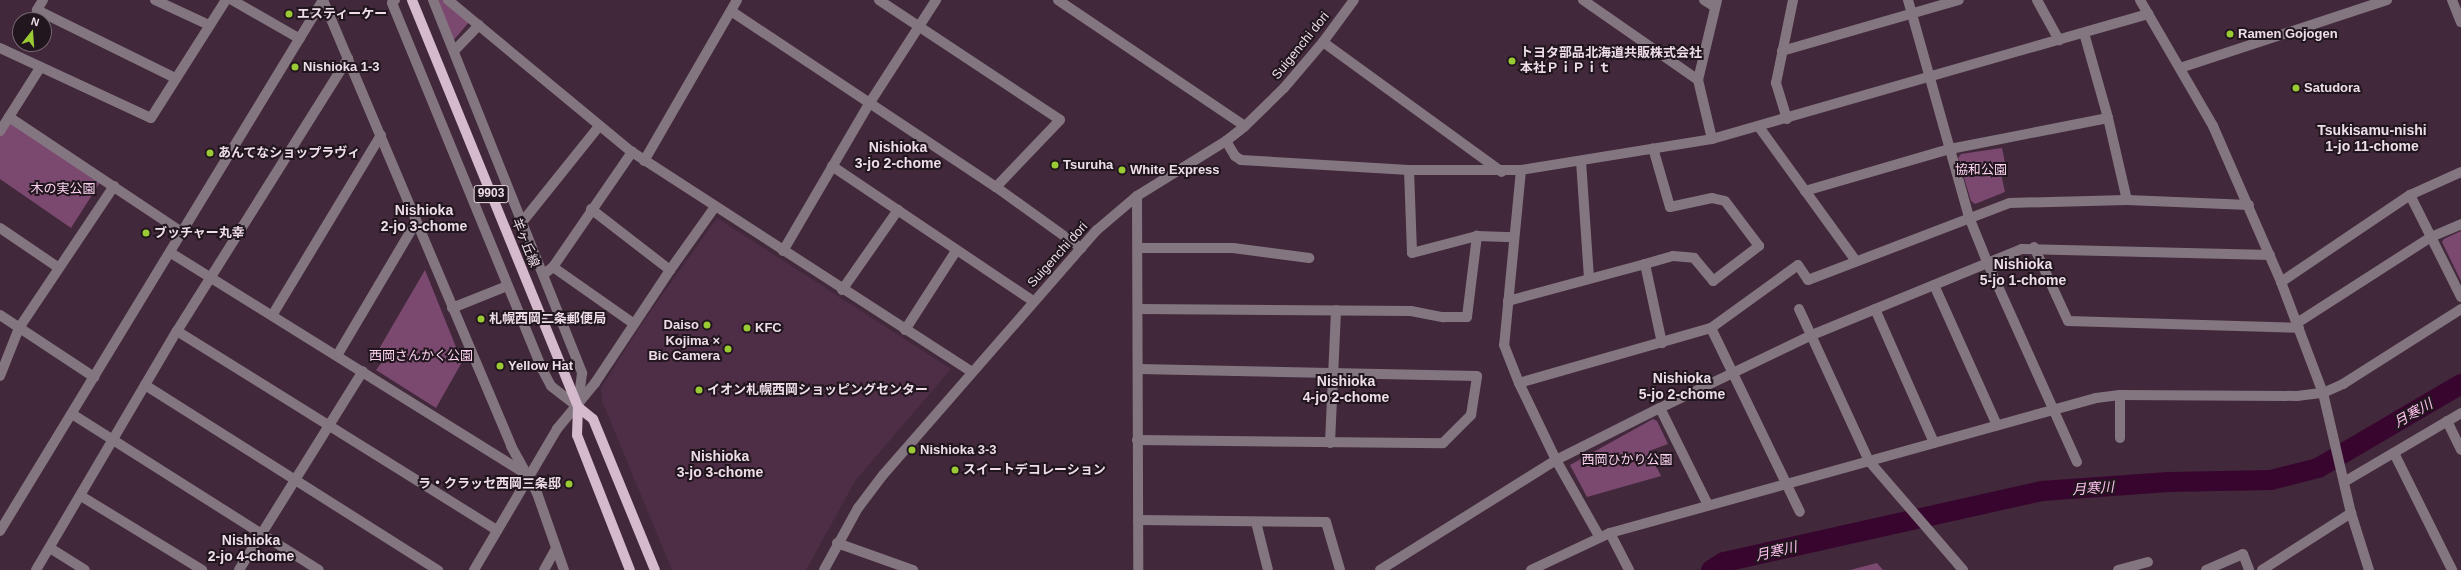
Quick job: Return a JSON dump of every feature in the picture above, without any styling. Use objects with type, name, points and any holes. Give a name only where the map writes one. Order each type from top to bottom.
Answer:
[{"type":"main road","name":"羊ヶ丘線","points":[[412,0],[578,407],[577,435],[630,570]]},
{"type":"main road","points":[[578,407],[594,419],[655,570]]},
{"type":"street","points":[[43,0],[37,10],[175,78]]},
{"type":"street","points":[[155,0],[208,25]]},
{"type":"street","points":[[0,48],[40,68],[151,118],[208,25],[226,0]]},
{"type":"street","points":[[232,0],[300,39]]},
{"type":"street","points":[[0,531],[184,232],[323,0]]},
{"type":"street","points":[[323,0],[381,135],[452,308],[512,446],[529,475],[564,570]]},
{"type":"street","points":[[395,0],[392,3],[542,369],[552,386],[578,407]]},
{"type":"street","points":[[433,0],[523,221],[582,373],[578,407]]},
{"type":"street","points":[[448,0],[599,126],[644,161],[714,208],[972,372]]},
{"type":"street","points":[[644,161],[737,0]]},
{"type":"street","points":[[879,0],[1060,120],[996,187]]},
{"type":"street","points":[[783,251],[869,104],[936,0]]},
{"type":"street","points":[[1058,0],[1245,126]]},
{"type":"street","name":"Suigenchi dori","points":[[824,570],[837,543],[858,508],[882,475],[1081,248],[1115,213],[1137,196],[1226,141],[1245,126],[1284,88],[1323,42],[1354,0]]},
{"type":"street","points":[[1582,0],[1698,80]]},
{"type":"street","points":[[1704,0],[1716,4],[1698,80],[1712,140]]},
{"type":"street","points":[[1787,119],[1776,83],[1793,0]]},
{"type":"street","points":[[1908,0],[1969,217],[1988,264],[2056,409],[2077,462]]},
{"type":"street","points":[[1782,51],[1959,0]]},
{"type":"street","points":[[2037,0],[2059,40]]},
{"type":"street","points":[[2140,0],[2213,126],[2250,205],[2281,282],[2323,393],[2351,514],[2369,570]]},
{"type":"street","points":[[2180,68],[2387,0]]},
{"type":"street","points":[[2452,0],[2461,22]]},
{"type":"street","points":[[731,11],[996,187],[1081,248]]},
{"type":"street","points":[[1226,141],[1235,156],[1241,160],[1409,170],[1502,172],[1521,170],[1653,148],[1712,140],[2148,14]]},
{"type":"street","points":[[454,51],[478,25]]},
{"type":"street","points":[[2084,33],[2108,118],[2127,200]]},
{"type":"street","points":[[1323,42],[1502,172]]},
{"type":"street","points":[[36,570],[177,331],[348,58]]},
{"type":"street","points":[[0,131],[40,68]]},
{"type":"street","points":[[9,117],[184,232]]},
{"type":"street","points":[[1805,190],[1950,149],[2108,118]]},
{"type":"street","points":[[523,221],[599,126]]},
{"type":"street","points":[[1759,127],[1856,261]]},
{"type":"street","points":[[273,314],[381,135]]},
{"type":"street","points":[[1508,301],[1673,256],[1694,258],[1713,281],[1759,246],[1725,201],[1712,198],[1670,207],[1653,148]]},
{"type":"street","points":[[544,274],[553,267],[591,209],[632,152]]},
{"type":"street","points":[[1581,161],[1589,278]]},
{"type":"street","points":[[832,166],[956,251],[1033,301]]},
{"type":"street","points":[[1409,170],[1412,253],[1477,236],[1513,237]]},
{"type":"street","points":[[1521,170],[1513,237],[1504,345],[1519,383],[1556,460],[1599,536]]},
{"type":"street","points":[[2281,282],[2410,195],[2461,172]]},
{"type":"street","points":[[0,376],[19,328],[114,186]]},
{"type":"street","points":[[2410,195],[2461,297]]},
{"type":"street","points":[[1137,196],[1139,369],[1137,440],[1138,570]]},
{"type":"street","points":[[1519,383],[1710,328],[1798,265],[1808,280],[2010,202],[2127,200],[2250,205]]},
{"type":"street","points":[[474,570],[557,429],[578,407],[670,270],[714,208]]},
{"type":"street","points":[[591,209],[670,270]]},
{"type":"street","points":[[842,290],[898,210]]},
{"type":"street","points":[[338,354],[416,222]]},
{"type":"street","points":[[2034,248],[2068,322],[2298,326],[2430,237],[2461,224]]},
{"type":"street","points":[[0,228],[60,268]]},
{"type":"street","points":[[1138,309],[1411,311],[1443,317],[1467,317],[1477,236]]},
{"type":"street","points":[[1138,248],[1233,248],[1309,258]]},
{"type":"street","points":[[1380,570],[1556,460],[1660,408],[1812,334],[2022,249],[2034,248],[2270,255]]},
{"type":"street","points":[[905,330],[956,251]]},
{"type":"street","points":[[171,252],[338,354],[529,475]]},
{"type":"street","points":[[1645,264],[1662,343]]},
{"type":"street","points":[[553,267],[634,324]]},
{"type":"street","points":[[1934,285],[1997,425]]},
{"type":"street","points":[[452,308],[507,286]]},
{"type":"street","points":[[1799,309],[1812,334],[1869,461],[1963,570]]},
{"type":"street","points":[[1875,309],[1934,443]]},
{"type":"street","points":[[1531,570],[1599,536],[2096,398],[2120,395],[2297,396],[2323,393],[2343,384],[2461,309]]},
{"type":"street","points":[[1330,443],[1336,310]]},
{"type":"street","points":[[0,315],[94,377]]},
{"type":"street","points":[[1710,328],[1731,374],[1788,484],[1800,512]]},
{"type":"street","points":[[177,331],[497,530]]},
{"type":"street","points":[[1137,440],[1443,443],[1471,415],[1477,376],[1139,369]]},
{"type":"street","points":[[239,570],[263,534],[363,371]]},
{"type":"street","points":[[145,385],[438,570]]},
{"type":"street","points":[[2120,395],[2120,438]]},
{"type":"street","points":[[1660,408],[1708,505]]},
{"type":"street","points":[[2343,478],[2394,453],[2461,413]]},
{"type":"street","points":[[72,414],[318,570]]},
{"type":"street","points":[[2447,421],[2461,450]]},
{"type":"street","points":[[2394,453],[2452,570]]},
{"type":"street","points":[[81,496],[202,570]]},
{"type":"street","points":[[2262,570],[2351,514]]},
{"type":"street","points":[[1138,520],[1326,522],[1340,570]]},
{"type":"street","points":[[1256,522],[1268,570]]},
{"type":"street","points":[[1610,533],[1629,570]]},
{"type":"street","points":[[837,543],[913,570]]},
{"type":"street","points":[[50,548],[85,570]]},
{"type":"street","points":[[544,570],[556,548]]},
{"type":"street","points":[[2206,570],[2243,554],[2249,570]]},
{"type":"street","points":[[2118,570],[2148,562]]},
{"type":"shaded area","points":[[717,218],[951,369],[855,481],[806,570],[672,570],[602,401],[601,388],[640,326]]},
{"type":"green space","points":[[438,0],[444,0],[470,21],[453,41]]},
{"type":"green space","name":"木の実公園","points":[[12,123],[100,179],[99,184],[71,228],[0,179],[0,135],[7,124]]},
{"type":"green space","name":"協和公園","points":[[2002,148],[2006,168],[2000,169],[2005,192],[1975,204],[1971,201],[1958,158],[1961,154]]},
{"type":"green space","points":[[2461,231],[2461,281],[2442,242],[2444,239]]},
{"type":"green space","name":"西岡さんかく公園","points":[[425,270],[462,362],[436,408],[376,370],[384,359],[376,354]]},
{"type":"green space","name":"西岡ひかり公園","points":[[1653,419],[1657,421],[1668,444],[1649,451],[1661,476],[1587,497],[1570,465]]},
{"type":"green space","points":[[1877,563],[1883,570],[1850,570]]},
{"type":"waterway","name":"月寒川","points":[[1711,570],[1724,562],[2042,491],[2169,482],[2271,480],[2318,468],[2461,384]]},
{"type":"place","name":"エスティーケー","points":[[289,14]]},
{"type":"place","name":"Ramen Gojogen","points":[[2230,34]]},
{"type":"place","name":"トヨタ部品北海道共販株式会社 本社ＰｉＰｉｔ","points":[[1512,61]]},
{"type":"place","name":"Nishioka 1-3","points":[[295,67]]},
{"type":"place","name":"Satudora","points":[[2296,88]]},
{"type":"place","name":"あんてなショップラヴィ","points":[[210,153]]},
{"type":"place","name":"Tsuruha","points":[[1055,165]]},
{"type":"place","name":"White Express","points":[[1122,170]]},
{"type":"place","name":"ブッチャー丸幸","points":[[146,233]]},
{"type":"place","name":"札幌西岡二条郵便局","points":[[481,319]]},
{"type":"place","name":"Daiso","points":[[707,325]]},
{"type":"place","name":"KFC","points":[[747,328]]},
{"type":"place","name":"Kojima × Bic Camera","points":[[728,349]]},
{"type":"place","name":"Yellow Hat","points":[[500,366]]},
{"type":"place","name":"イオン札幌西岡ショッピングセンター","points":[[699,390]]},
{"type":"place","name":"Nishioka 3-3","points":[[912,450]]},
{"type":"place","name":"スイートデコレーション","points":[[955,470]]},
{"type":"place","name":"ラ・クラッセ西岡三条邸","points":[[569,484]]},
{"type":"district","name":"Tsukisamu-nishi 1-jo 11-chome","points":[[2372,138]]},
{"type":"district","name":"Nishioka 3-jo 2-chome","points":[[898,156]]},
{"type":"district","name":"Nishioka 2-jo 3-chome","points":[[424,218]]},
{"type":"district","name":"Nishioka 5-jo 1-chome","points":[[2023,272]]},
{"type":"district","name":"Nishioka 5-jo 2-chome","points":[[1682,386]]},
{"type":"district","name":"Nishioka 4-jo 2-chome","points":[[1346,390]]},
{"type":"district","name":"Nishioka 3-jo 3-chome","points":[[720,464]]},
{"type":"district","name":"Nishioka 2-jo 4-chome","points":[[251,548]]}]
